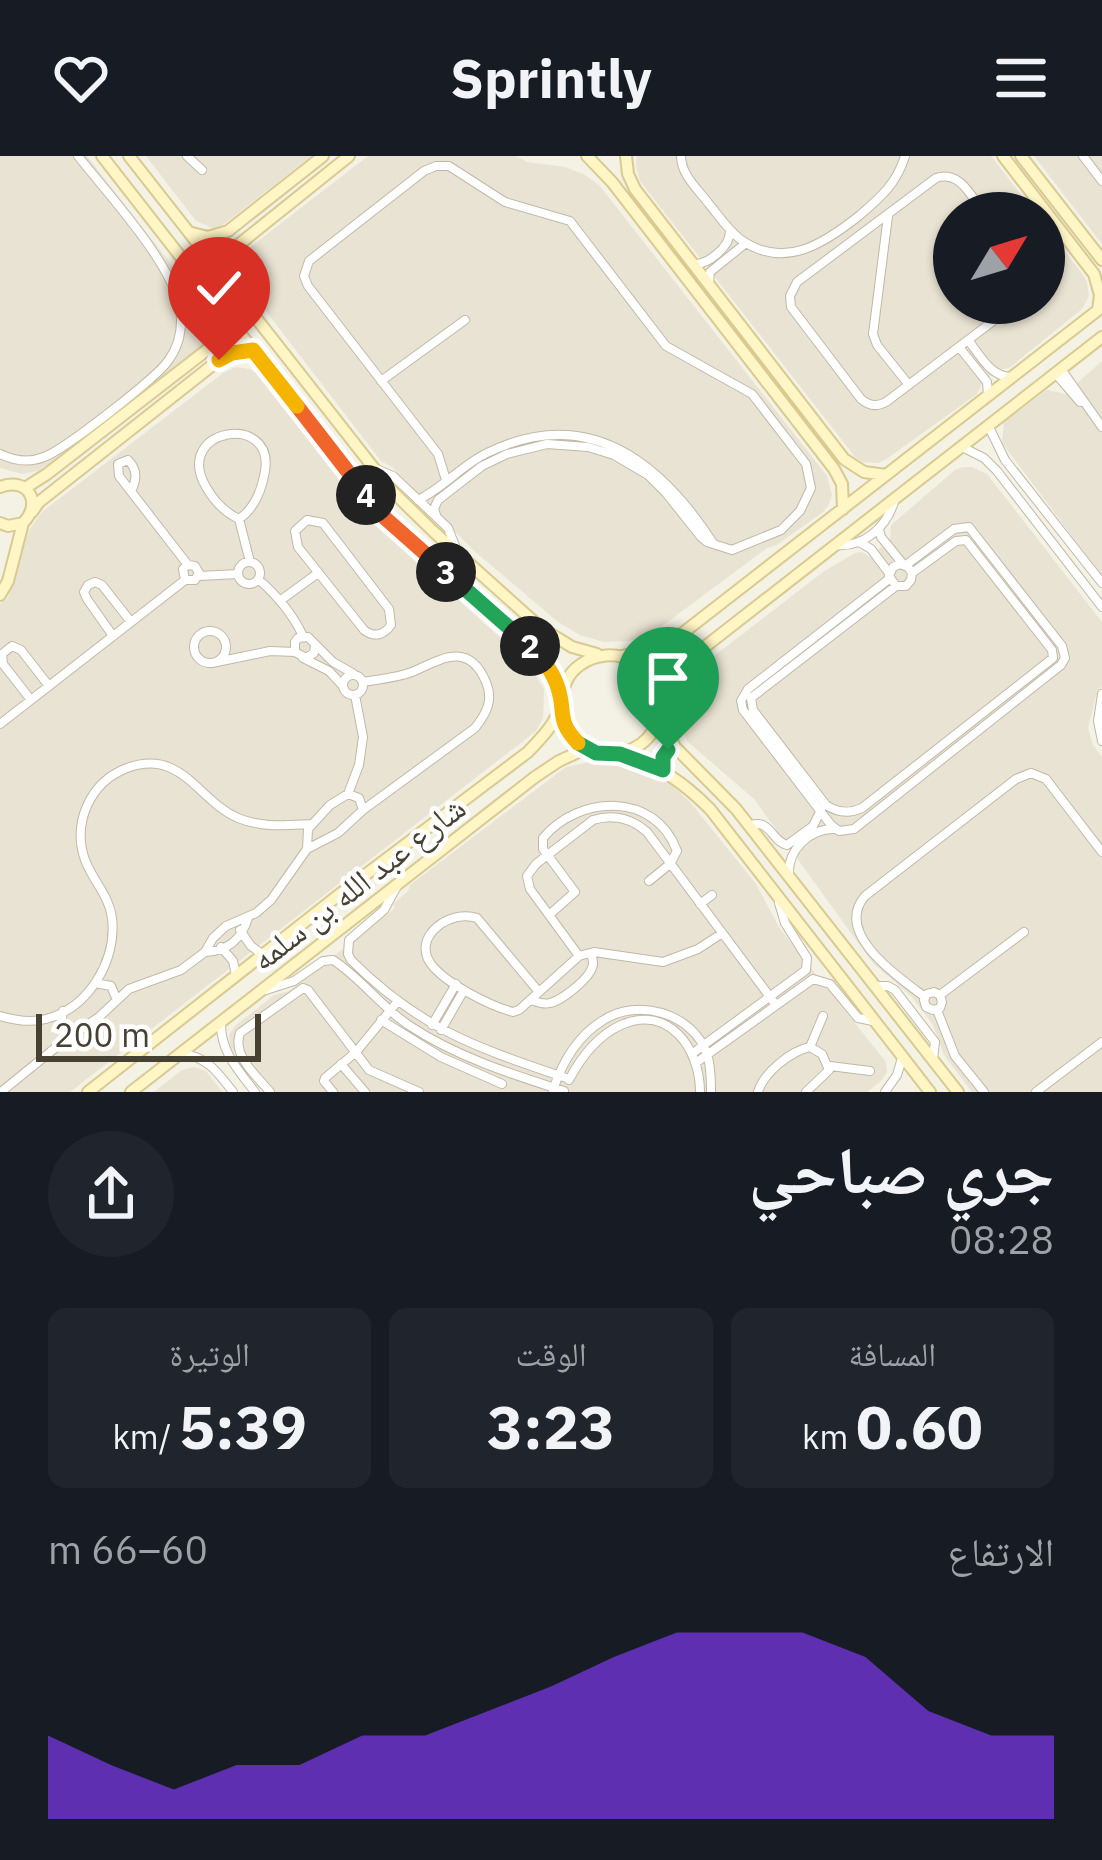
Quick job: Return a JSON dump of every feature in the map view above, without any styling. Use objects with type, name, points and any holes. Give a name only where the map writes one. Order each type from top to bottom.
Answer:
[{"type":"main road","points":[[102,156],[378,510],[554,653],[613,656],[643,668],[651,677],[666,757],[678,779],[710,809],[930,1092]]},
{"type":"main road","points":[[129,156],[406,506],[542,628],[554,653],[567,731],[596,753],[666,757],[725,796],[958,1092]]},
{"type":"main road","points":[[188,232],[208,237],[228,231],[323,156]]},
{"type":"main road","points":[[225,278],[232,250],[350,156]]},
{"type":"main road","points":[[577,156],[588,156],[612,182],[834,469],[842,484],[843,509]]},
{"type":"main road","points":[[626,156],[635,189],[844,459],[864,472],[886,475]]},
{"type":"main road","points":[[560,702],[565,683],[582,663],[637,654],[679,636],[1100,309],[1094,274],[1003,156]]},
{"type":"main road","points":[[1021,156],[1102,260]]},
{"type":"main road","points":[[1022,181],[1034,172]]},
{"type":"main road","points":[[194,273],[211,260]]},
{"type":"main road","points":[[25,488],[119,410],[215,342],[223,311]]},
{"type":"main road","points":[[620,754],[642,744],[656,725],[659,707],[679,669],[1102,337]]},
{"type":"main road","points":[[215,342],[229,355]]},
{"type":"main road","points":[[0,595],[23,524],[39,502],[229,355],[253,350]]},
{"type":"main road","points":[[899,466],[913,484]]},
{"type":"main road","points":[[3,483],[25,488],[32,512]]},
{"type":"main road","points":[[0,534],[0,523],[23,524]]},
{"type":"main road","points":[[663,645],[664,660],[679,669]]},
{"type":"main road","name":"شارع عبد الله بن سلمه","points":[[88,1092],[528,752],[543,736],[560,702]]},
{"type":"main road","name":"شارع عبد الله بن سلمه","points":[[131,1092],[545,770],[585,748]]},
{"type":"main road","points":[[528,752],[543,754],[545,770]]},
{"type":"street","points":[[0,454],[24,461],[45,457],[66,445],[119,410],[167,362],[178,339],[181,313],[163,266],[78,156]]},
{"type":"street","points":[[187,156],[202,170]]},
{"type":"street","points":[[681,156],[685,172],[729,230],[746,243],[787,253],[823,244],[884,195],[898,177],[905,156]]},
{"type":"street","points":[[1083,156],[1102,181]]},
{"type":"street","points":[[437,518],[434,509],[446,480],[533,446],[601,450],[650,472],[700,537],[727,550],[781,530],[807,501],[811,488],[806,464],[748,389],[666,346],[575,226],[564,218],[505,202],[454,169],[436,166],[309,261],[304,270],[308,286],[438,454],[446,480]]},
{"type":"street","points":[[968,192],[946,175],[936,178],[797,282],[790,302],[865,402],[873,406],[882,405],[990,324]]},
{"type":"street","points":[[888,214],[874,338],[909,385]]},
{"type":"street","points":[[709,284],[710,272],[726,251],[729,230]]},
{"type":"street","points":[[693,263],[704,263],[746,243]]},
{"type":"street","points":[[381,381],[465,320]]},
{"type":"street","points":[[964,344],[997,374],[1014,376]]},
{"type":"street","points":[[964,344],[987,382],[987,397]]},
{"type":"street","points":[[1058,371],[1102,427]]},
{"type":"street","points":[[988,425],[1005,460],[1102,583]]},
{"type":"street","points":[[239,519],[250,510],[260,490],[266,461],[250,437],[231,433],[212,440],[199,466],[210,494],[239,519],[250,562],[259,568],[258,579]]},
{"type":"street","points":[[961,447],[984,458],[997,471],[1102,608]]},
{"type":"street","points":[[438,454],[465,471]]},
{"type":"street","points":[[373,468],[393,476],[437,518],[450,531],[459,554]]},
{"type":"street","points":[[418,500],[438,493],[465,471]]},
{"type":"street","points":[[131,490],[199,576]]},
{"type":"street","points":[[833,545],[850,547],[860,542],[890,516],[895,498]]},
{"type":"street","points":[[307,520],[323,523],[389,609],[388,629],[373,635],[364,630],[318,573],[295,542],[295,531],[307,520]]},
{"type":"street","points":[[860,542],[891,579],[906,586],[911,580],[907,568],[881,537],[879,527]]},
{"type":"street","points":[[823,808],[856,811],[1064,662],[1064,650],[974,530],[954,529],[907,568]]},
{"type":"street","points":[[788,850],[817,832],[854,829],[1052,661],[1052,650],[969,542],[962,539],[907,568],[893,566],[891,579],[753,694],[751,706],[834,829]]},
{"type":"street","points":[[238,574],[250,562]]},
{"type":"street","points":[[185,580],[182,572],[188,565]]},
{"type":"street","points":[[281,600],[318,573]]},
{"type":"street","points":[[0,724],[185,580],[238,574]]},
{"type":"street","points":[[238,574],[249,584],[258,579]]},
{"type":"street","points":[[258,579],[281,600],[303,636],[363,682]]},
{"type":"street","points":[[1004,588],[1013,580]]},
{"type":"street","points":[[113,635],[85,596],[88,585],[102,585],[131,622]]},
{"type":"street","points":[[1016,604],[1025,597]]},
{"type":"street","points":[[244,655],[212,632],[194,642],[196,656],[212,663],[244,655],[310,656],[315,644]]},
{"type":"street","points":[[303,636],[295,642],[298,654],[320,665],[349,694],[362,691],[363,682]]},
{"type":"street","points":[[212,663],[224,654],[224,640]]},
{"type":"street","points":[[31,700],[2,661],[6,649],[18,648],[49,686]]},
{"type":"street","points":[[1,1092],[130,989],[181,970],[205,952],[213,938],[271,900],[307,849],[338,833],[476,728],[489,701],[481,674],[455,656],[400,676],[363,682]]},
{"type":"street","points":[[343,686],[346,677],[355,675]]},
{"type":"street","points":[[1102,694],[1098,721],[1102,741]]},
{"type":"street","points":[[307,849],[312,824],[348,794],[359,765],[363,737],[355,695]]},
{"type":"street","points":[[0,1016],[34,1020],[63,1011],[95,982],[109,955],[112,920],[102,887],[85,860],[80,828],[90,799],[110,777],[139,765],[170,767],[237,818],[266,825],[312,824]]},
{"type":"street","points":[[984,1092],[955,1056],[929,1005],[881,961],[857,929],[855,911],[865,896],[1016,779],[1031,773],[1046,779],[1102,852]]},
{"type":"street","points":[[348,794],[359,799],[363,810]]},
{"type":"street","points":[[549,915],[575,892],[547,855],[542,844],[545,834],[587,808],[618,805],[647,814],[659,824],[675,844],[675,858],[650,881]]},
{"type":"street","points":[[788,850],[814,826],[823,808]]},
{"type":"street","points":[[579,956],[530,889],[527,876],[593,820],[613,817],[640,826],[773,1001]]},
{"type":"street","points":[[749,826],[764,824],[788,850],[789,878]]},
{"type":"street","points":[[398,883],[384,910],[353,934],[347,947],[352,959],[398,1001],[436,1027],[501,1057],[569,1078]]},
{"type":"street","points":[[700,904],[712,895]]},
{"type":"street","points":[[695,1057],[802,974],[808,962],[785,923],[777,896]]},
{"type":"street","points":[[591,953],[591,970],[552,1003],[535,996],[482,921],[459,914],[438,926],[427,940],[433,967],[508,1012],[519,1010],[535,996],[579,956],[591,953],[663,962],[721,934]]},
{"type":"street","points":[[205,952],[222,949],[242,932],[248,918]]},
{"type":"street","points":[[234,922],[263,955]]},
{"type":"street","points":[[940,995],[1024,932]]},
{"type":"street","points":[[213,938],[232,961],[236,977]]},
{"type":"street","points":[[259,992],[294,981],[322,961],[333,960],[389,1011],[428,1037],[507,1073],[564,1091],[586,1052],[598,1041],[625,1023],[652,1022],[686,1041],[695,1057],[700,1092]]},
{"type":"street","points":[[773,1001],[818,979],[835,988],[860,1020],[874,1021]]},
{"type":"street","points":[[95,982],[111,986],[117,1001]]},
{"type":"street","points":[[876,986],[892,987],[915,1016],[934,1042],[933,1061]]},
{"type":"street","points":[[436,1027],[460,987]]},
{"type":"street","points":[[270,1092],[239,1054],[238,1038],[301,988],[375,1074],[419,1092]]},
{"type":"street","points":[[915,1016],[943,1001],[940,995],[934,992],[929,1005]]},
{"type":"street","points":[[333,1092],[324,1079],[356,1052],[398,1001]]},
{"type":"street","points":[[553,1090],[571,1052],[590,1030],[615,1014],[644,1010],[673,1016],[696,1034],[706,1051],[711,1092]]},
{"type":"street","points":[[63,1011],[61,1024],[77,1033]]},
{"type":"street","points":[[811,1047],[823,1016]]},
{"type":"street","points":[[381,1020],[500,1088],[507,1073]]},
{"type":"street","points":[[221,1022],[223,1045],[255,1092]]},
{"type":"street","points":[[1036,1092],[1102,1042]]},
{"type":"street","points":[[758,1092],[763,1078],[799,1050],[811,1047],[830,1066],[806,1092]]},
{"type":"street","points":[[181,1054],[204,1060],[233,1092]]},
{"type":"street","points":[[885,1092],[902,1056]]},
{"type":"street","points":[[220,1074],[222,1067],[233,1063]]},
{"type":"street","points":[[341,1064],[364,1092]]},
{"type":"street","points":[[830,1066],[870,1071]]},
{"type":"shaded area","points":[[0,156],[87,156],[212,323],[205,344],[51,463],[22,474],[0,468]]},
{"type":"shaded area","points":[[146,156],[311,156],[213,228],[196,221]]},
{"type":"shaded area","points":[[368,156],[516,156],[565,167],[599,185],[827,476],[832,495],[823,512],[654,632],[630,641],[604,642],[558,622],[472,549],[381,461],[239,276],[239,261],[248,249]]},
{"type":"shaded area","points":[[637,156],[991,156],[1019,192],[933,192],[933,324],[1063,324],[885,460],[863,462],[640,181]]},
{"type":"shaded area","points":[[1034,156],[1102,156],[1102,244],[1065,192]]},
{"type":"shaded area","points":[[1065,251],[1087,282],[1089,296],[1065,323]]},
{"type":"shaded area","points":[[1102,361],[1102,576],[1002,443],[1004,422],[1047,390],[1065,394]]},
{"type":"shaded area","points":[[236,367],[256,373],[373,522],[529,664],[544,689],[543,718],[536,731],[70,1092],[0,1092],[0,604],[8,598],[29,530],[42,512]]},
{"type":"shaded area","points":[[963,467],[987,474],[1102,622],[1102,686],[1088,728],[1102,757],[1102,1092],[972,1092],[944,1055],[933,1025],[912,997],[872,962],[754,799],[688,742],[679,724],[684,685],[697,669],[823,572],[855,553],[870,557],[890,540],[891,525]]},
{"type":"shaded area","points":[[590,762],[652,773],[690,802],[756,884],[780,929],[886,1062],[882,1080],[867,1092],[264,1092],[230,1046],[229,1035],[235,1026],[274,995],[289,991],[395,908],[393,904],[410,885],[566,767]]},
{"type":"shaded area","points":[[182,1070],[206,1071],[222,1092],[154,1092]]},
{"type":"route","points":[[219,360],[253,350],[378,510],[538,654],[556,680],[562,720],[575,741],[596,753],[620,754],[663,770],[668,750]]}]
